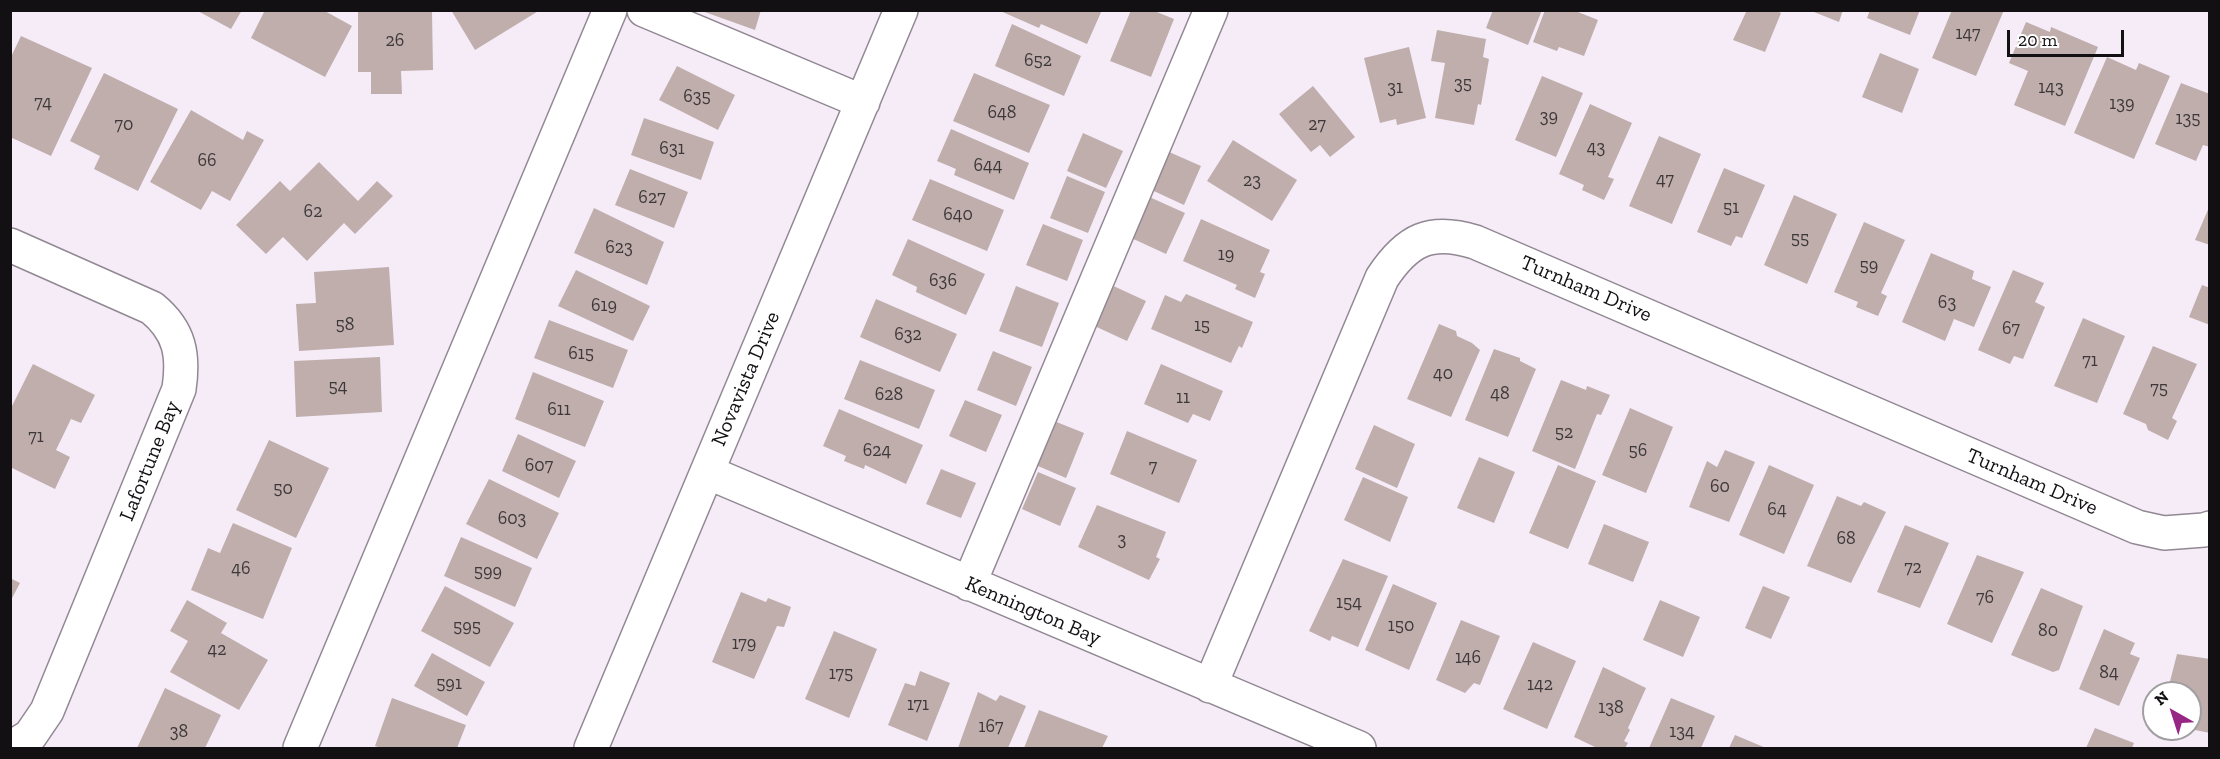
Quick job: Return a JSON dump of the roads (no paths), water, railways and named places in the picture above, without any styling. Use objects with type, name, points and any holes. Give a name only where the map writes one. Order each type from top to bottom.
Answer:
[{"type":"street","points":[[300,748],[610,10]]},
{"type":"street","points":[[644,10],[863,102]]},
{"type":"street","name":"Novavista Drive","points":[[591,748],[901,10]]},
{"type":"street","points":[[969,584],[1211,10]]},
{"type":"street","name":"Turnham Drive","points":[[1210,686],[1382,278],[1395,258],[1419,240],[1442,236],[1475,242],[2137,527],[2164,533],[2210,528]]},
{"type":"street","name":"Lafortune Bay","points":[[10,245],[152,308],[164,318],[177,340],[182,367],[179,389],[47,711],[30,736],[11,748]]},
{"type":"street","name":"Kennington Bay","points":[[707,472],[1359,748]]}]
